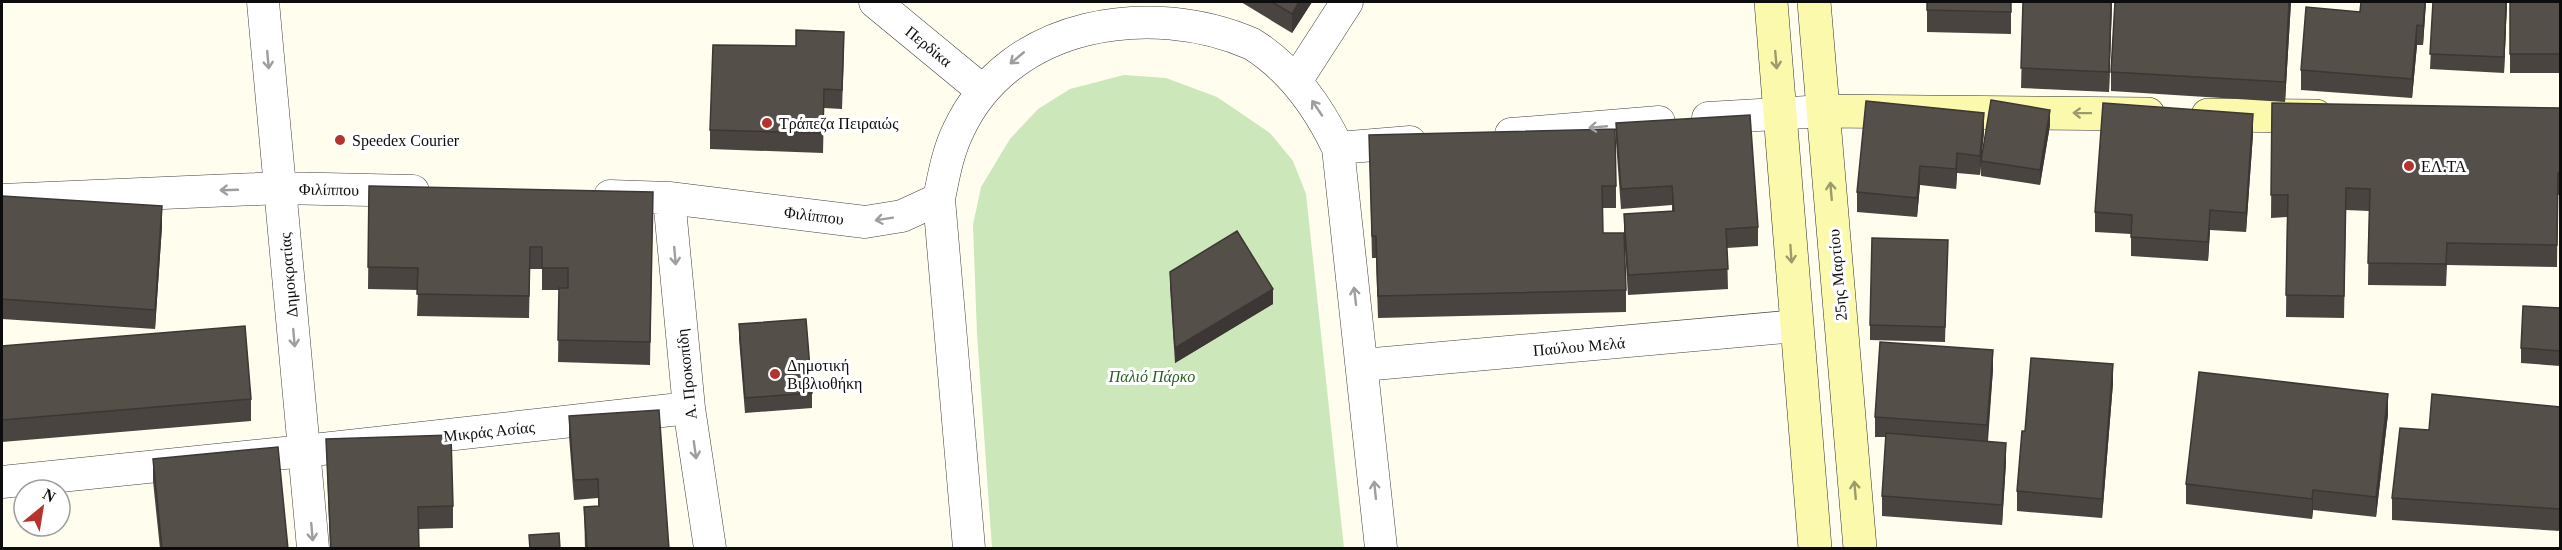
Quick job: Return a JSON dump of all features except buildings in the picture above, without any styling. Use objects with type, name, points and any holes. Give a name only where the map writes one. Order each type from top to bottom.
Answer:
[{"type":"main road","points":[[1771,2],[1815,549]]},
{"type":"main road","name":"25ης Μαρτίου","points":[[1815,2],[1860,549]]},
{"type":"main road","points":[[1824,111],[2347,116]]},
{"type":"street","name":"Δημοκρατίας","points":[[263,2],[313,549]]},
{"type":"street","name":"Περδίκα","points":[[874,2],[983,91]]},
{"type":"street","points":[[1296,81],[1347,2]]},
{"type":"street","points":[[969,549],[939,199],[946,160],[959,128],[983,91],[1026,51],[1056,34],[1088,22],[1145,8],[1222,30],[1252,45],[1280,65],[1304,89],[1323,117],[1338,148],[1381,549]]},
{"type":"street","points":[[1481,136],[1780,112],[1824,111]]},
{"type":"street","points":[[1338,148],[1433,140]]},
{"type":"street","name":"Φιλίππου","points":[[2,200],[280,188],[445,192]]},
{"type":"street","name":"Φιλίππου","points":[[587,196],[669,198],[866,222],[902,216],[939,199]]},
{"type":"street","name":"Α. Προκοπίδη","points":[[669,198],[689,408],[710,549]]},
{"type":"street","name":"Παύλου Μελά","points":[[1363,365],[1796,326]]},
{"type":"street","name":"Μικράς Ασίας","points":[[2,482],[689,408]]},
{"type":"green space","name":"Παλιό Πάρκο","points":[[1124,75],[1166,78],[1217,97],[1270,133],[1293,161],[1306,194],[1344,548],[992,548],[977,334],[973,225],[981,187],[1010,139],[1038,109],[1070,89]]},
{"type":"place","name":"Τράπεζα Πειραιώς","points":[[767,123]]},
{"type":"place","name":"Speedex Courier","points":[[340,140]]},
{"type":"place","name":"ΕΛ.ΤΑ","points":[[2409,166]]},
{"type":"place","name":"Δημοτική Βιβλιοθήκη","points":[[775,374]]}]
